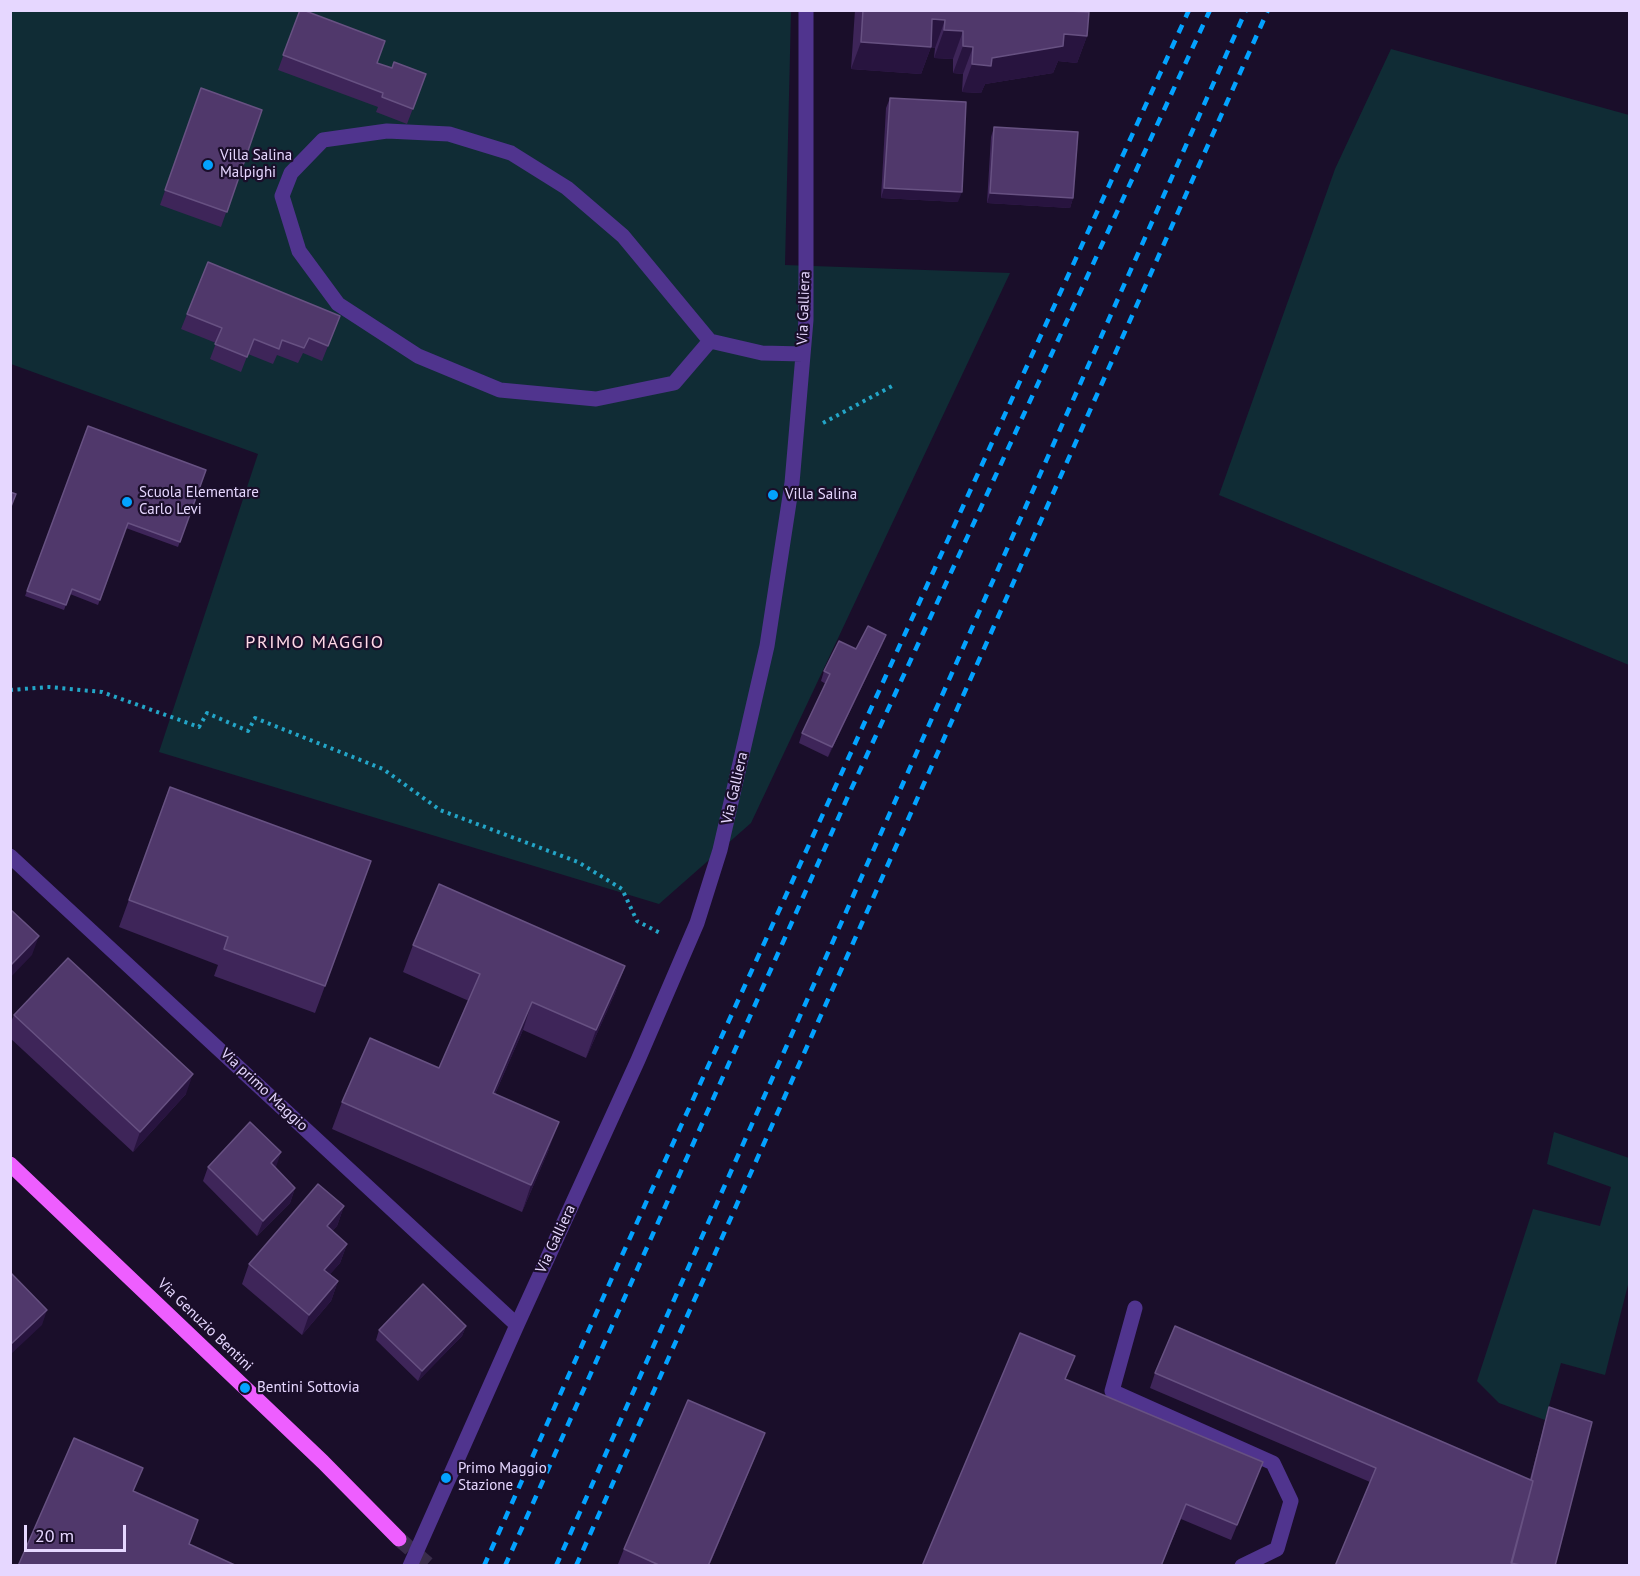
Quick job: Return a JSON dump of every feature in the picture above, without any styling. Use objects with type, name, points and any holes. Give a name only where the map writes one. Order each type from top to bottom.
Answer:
[{"type":"main road","name":"Via Genuzio Bentini","points":[[10,1164],[306,1446],[399,1539]]},
{"type":"street","name":"Via Galliera","points":[[411,1566],[517,1325],[638,1060],[697,923],[720,850],[766,646],[792,483],[806,320],[806,10]]},
{"type":"street","points":[[710,341],[675,383],[596,399],[501,390],[418,356],[338,304],[299,251],[282,196],[291,173],[323,140],[387,131],[448,134],[510,153],[567,188],[623,236],[710,341],[762,353],[803,354]]},
{"type":"street","name":"Via primo Maggio","points":[[10,856],[517,1325]]},
{"type":"street","points":[[1135,1308],[1112,1391],[1273,1463],[1291,1501],[1277,1549],[1242,1566]]},
{"type":"path","points":[[821,424],[894,385]]},
{"type":"path","points":[[10,690],[49,687],[102,692],[199,727],[207,713],[248,731],[255,718],[383,769],[440,810],[578,862],[622,889],[636,921],[662,934]]},
{"type":"shaded area","points":[[10,11],[791,11],[785,265],[1010,273],[751,823],[659,904],[159,752],[258,454],[11,364]]},
{"type":"shaded area","points":[[1391,49],[1629,115],[1629,665],[1219,495],[1335,169]]},
{"type":"shaded area","points":[[1554,1132],[1629,1158],[1629,1281],[1605,1375],[1561,1363],[1545,1420],[1499,1403],[1477,1381],[1533,1209],[1600,1226],[1611,1187],[1547,1164]]},
{"type":"building","points":[[300,10],[385,41],[377,63],[392,68],[394,62],[426,74],[413,109],[382,97],[383,93],[283,55]]},
{"type":"building","points":[[863,10],[1068,10],[1089,12],[1087,36],[1064,34],[1063,46],[992,58],[991,66],[972,64],[973,47],[963,46],[963,31],[944,30],[945,20],[932,19],[931,47],[861,42]]},
{"type":"building","name":"Villa Salina Malpighi","points":[[201,88],[262,110],[227,212],[165,190]]},
{"type":"building","points":[[890,98],[966,102],[962,192],[884,188]]},
{"type":"building","points":[[994,127],[1078,132],[1073,198],[990,193]]},
{"type":"building","points":[[208,262],[340,316],[328,346],[309,338],[304,348],[282,340],[279,349],[254,339],[247,357],[215,344],[222,328],[187,314]]},
{"type":"building","name":"Scuola Elementare Carlo Levi","points":[[88,426],[206,470],[180,542],[128,523],[100,600],[72,589],[66,605],[27,591]]},
{"type":"building","points":[[10,492],[16,494],[10,509]]},
{"type":"building","points":[[868,626],[886,635],[832,747],[802,733],[830,674],[824,671],[839,641],[856,649]]},
{"type":"building","points":[[170,787],[371,861],[325,986],[224,949],[228,937],[129,900]]},
{"type":"building","points":[[439,884],[625,966],[596,1030],[532,1002],[493,1093],[559,1122],[531,1185],[342,1102],[370,1038],[439,1068],[480,974],[413,945]]},
{"type":"building","points":[[10,909],[39,936],[10,966]]},
{"type":"building","points":[[68,958],[193,1074],[140,1132],[14,1015]]},
{"type":"building","points":[[250,1122],[281,1152],[271,1163],[295,1188],[263,1221],[208,1167]]},
{"type":"building","points":[[318,1184],[344,1206],[327,1226],[347,1244],[324,1270],[338,1281],[309,1315],[249,1264]]},
{"type":"building","points":[[10,1272],[47,1310],[10,1345]]},
{"type":"building","points":[[423,1284],[466,1326],[422,1371],[379,1330]]},
{"type":"building","points":[[1175,1326],[1533,1481],[1511,1566],[1335,1566],[1376,1468],[1155,1373]]},
{"type":"building","points":[[1020,1333],[1075,1356],[1065,1379],[1263,1462],[1237,1525],[1186,1504],[1161,1566],[922,1566]]},
{"type":"building","points":[[688,1400],[765,1433],[708,1566],[661,1566],[624,1549]]},
{"type":"building","points":[[1549,1407],[1592,1422],[1555,1566],[1525,1566],[1511,1563],[1533,1481],[1531,1480]]},
{"type":"building","points":[[74,1438],[143,1468],[133,1491],[198,1520],[189,1544],[237,1566],[18,1566]]},
{"type":"tunnel","points":[[399,1539],[430,1566]]},
{"type":"railway","points":[[484,1566],[619,1262],[1189,10]]},
{"type":"railway","points":[[505,1566],[849,794],[1210,10]]},
{"type":"railway","points":[[556,1566],[1246,10]]},
{"type":"railway","points":[[576,1566],[1268,10]]},
{"type":"place","name":"Villa Salina Malpighi","points":[[208,165]]},
{"type":"place","name":"Villa Salina","points":[[773,495]]},
{"type":"place","name":"Scuola Elementare Carlo Levi","points":[[127,502]]},
{"type":"place","name":"Bentini Sottovia","points":[[245,1388]]},
{"type":"place","name":"Primo Maggio Stazione","points":[[446,1478]]},
{"type":"district","name":"PRIMO MAGGIO","points":[[315,643]]}]
